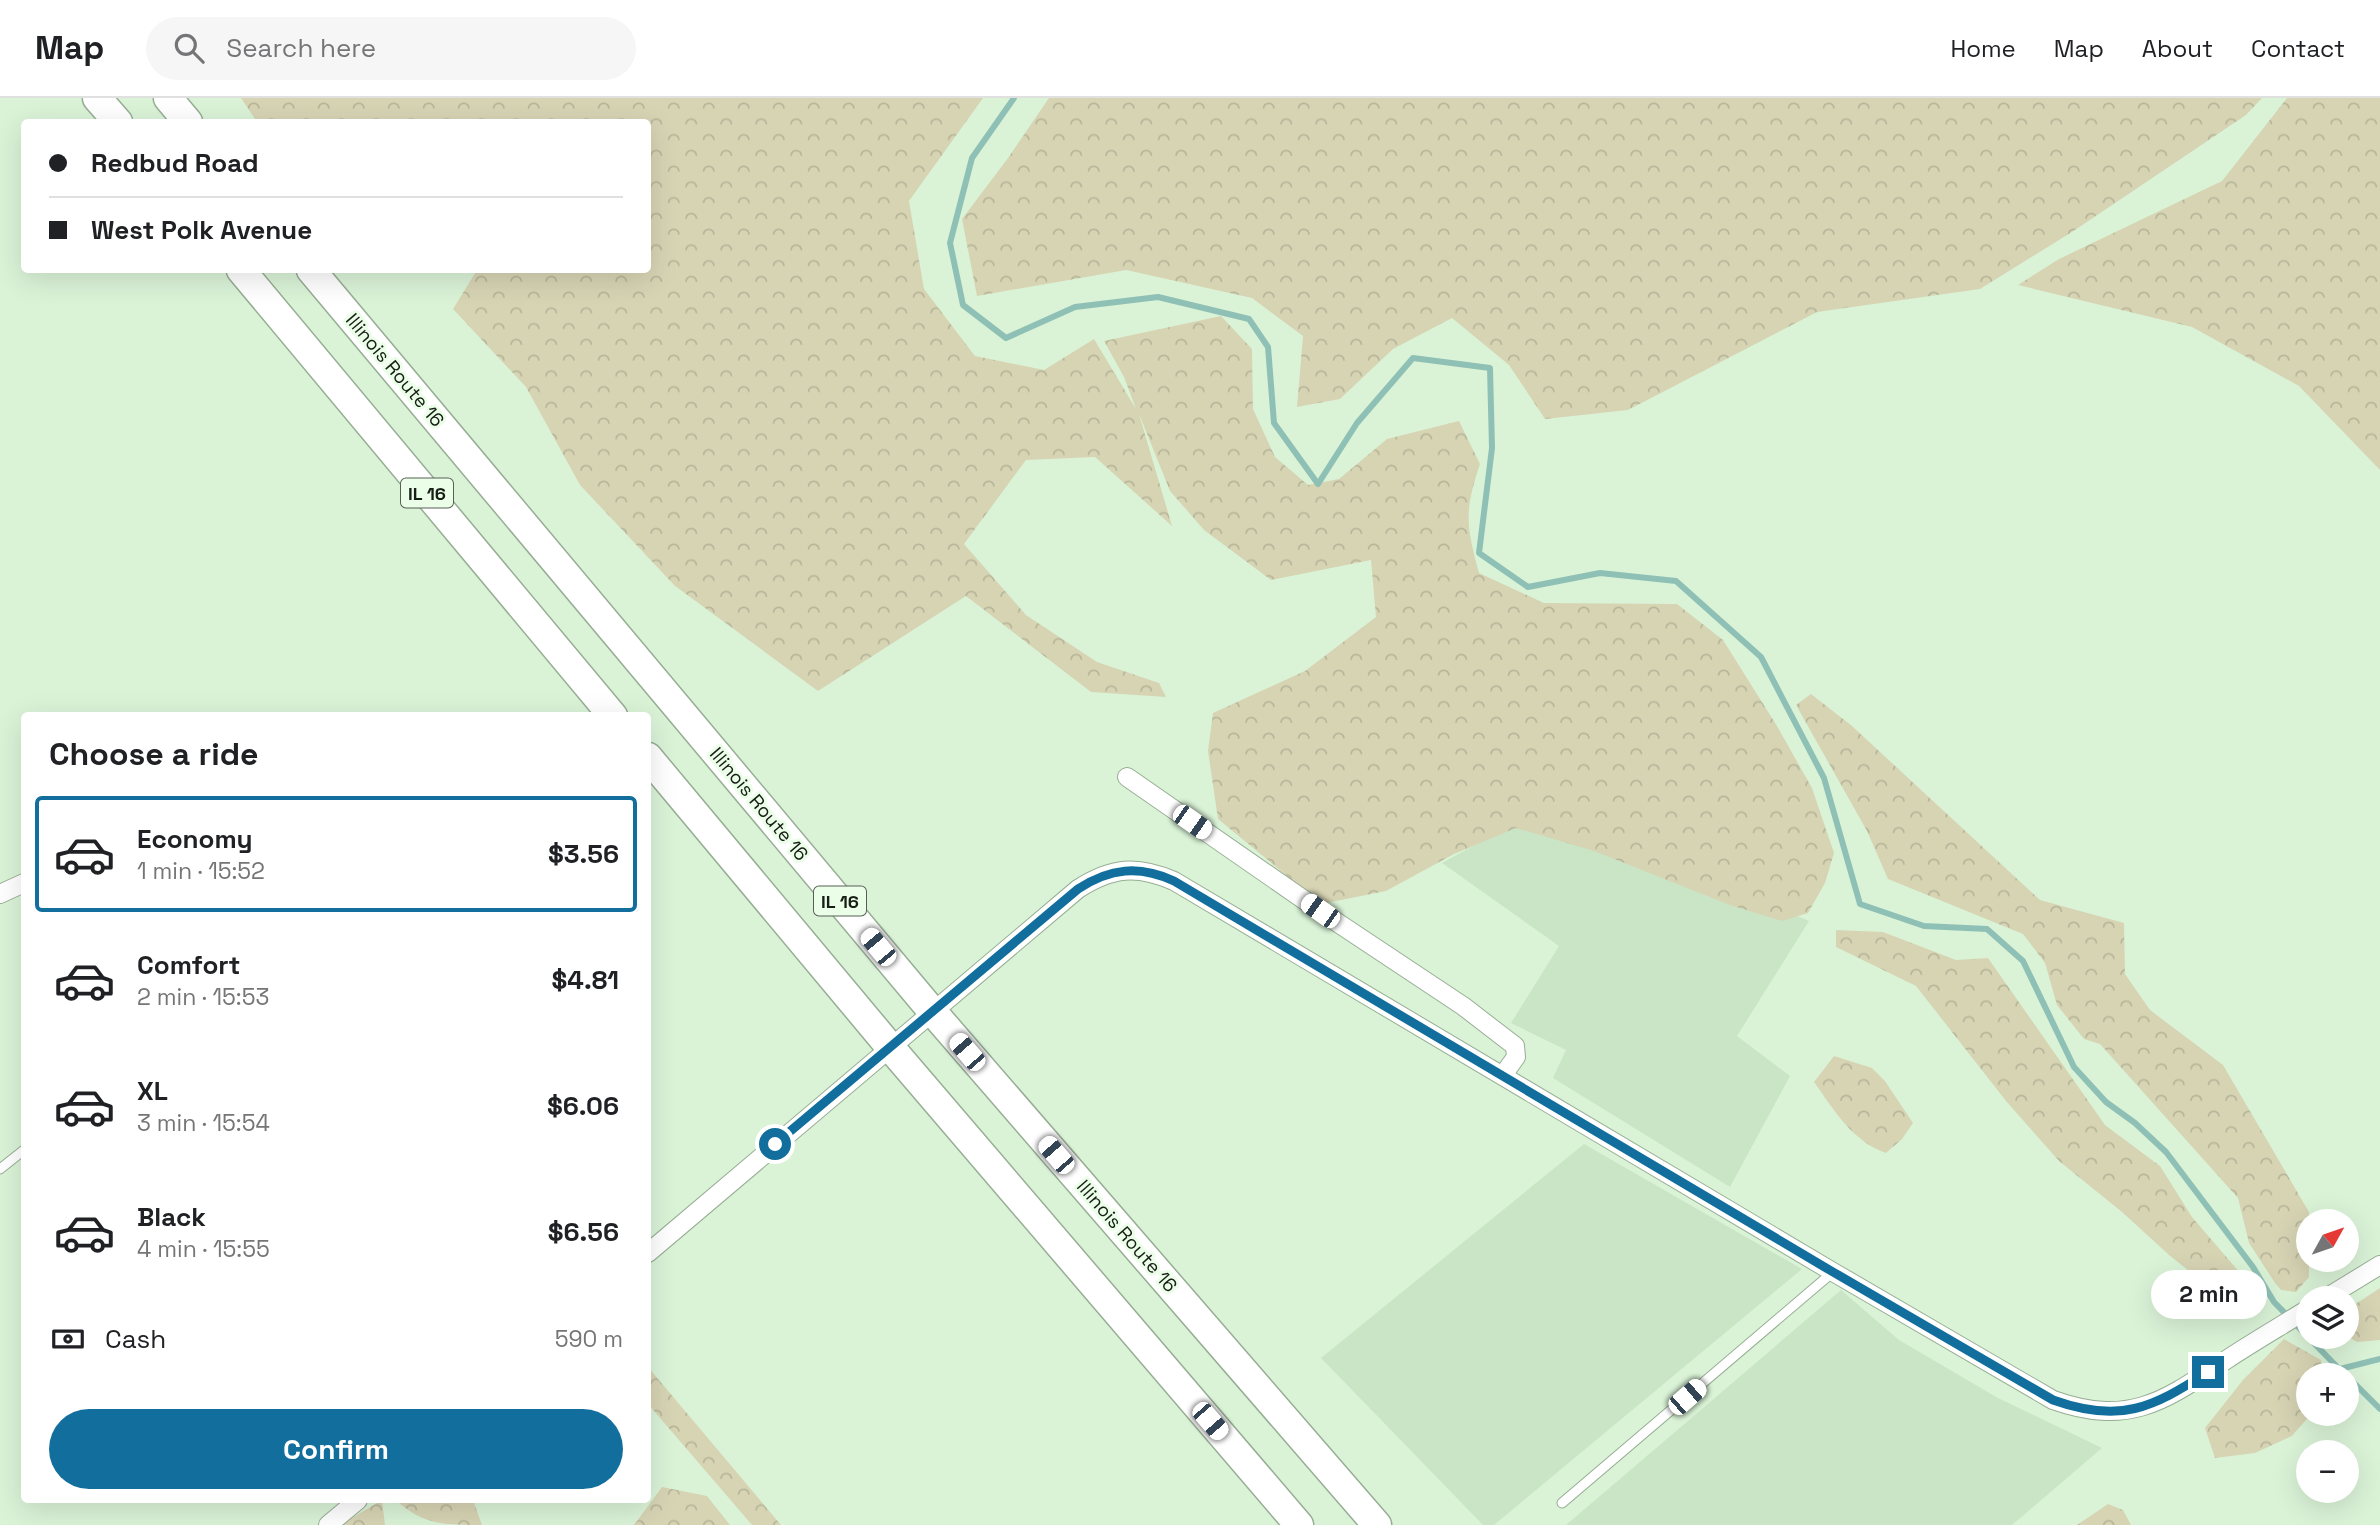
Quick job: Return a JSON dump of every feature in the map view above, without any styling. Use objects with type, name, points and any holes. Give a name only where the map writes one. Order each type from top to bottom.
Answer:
[{"type":"main road","points":[[97,98],[115,119]]},
{"type":"main road","points":[[168,98],[186,119]]},
{"type":"main road","name":"IL 16","points":[[244,273],[610,712]]},
{"type":"main road","name":"Illinois Route 16","points":[[314,273],[932,1011],[1377,1525]]},
{"type":"main road","name":"IL 16","points":[[651,761],[890,1047],[1299,1525]]},
{"type":"street","points":[[1128,777],[1320,911],[1463,1006],[1515,1046],[1516,1057],[1503,1076]]},
{"type":"street","points":[[651,1250],[1078,889],[1105,874],[1136,870],[1156,873],[1174,881],[2043,1395],[2077,1409],[2127,1411],[2151,1405],[2175,1393],[2296,1316]]},
{"type":"street","points":[[0,894],[21,884]]},
{"type":"street","points":[[2346,1286],[2380,1265]]},
{"type":"street","points":[[328,1525],[354,1503]]},
{"type":"lane","points":[[0,1169],[21,1152]]},
{"type":"lane","points":[[1562,1503],[1833,1272]]},
{"type":"shaded area","points":[[1545,807],[1809,921],[1737,1036],[1790,1076],[1730,1187],[1553,1078],[1566,1050],[1511,1023],[1559,946],[1442,863]]},
{"type":"shaded area","points":[[1584,1144],[1802,1269],[1494,1525],[1483,1525],[1321,1358]]},
{"type":"shaded area","points":[[1841,1290],[1899,1340],[1998,1398],[2102,1448],[2012,1525],[1566,1525]]},
{"type":"green space","points":[[241,98],[983,98],[909,201],[924,289],[975,356],[1044,370],[1094,339],[1136,409],[1124,377],[1104,341],[1221,316],[1252,349],[1253,409],[1275,457],[1308,485],[1339,479],[1387,439],[1459,421],[1480,464],[1469,507],[1469,530],[1479,573],[1544,603],[1677,604],[1723,640],[1812,788],[1834,853],[1825,883],[1808,913],[1782,921],[1730,905],[1594,851],[1516,828],[1454,854],[1386,891],[1321,904],[1218,819],[1208,751],[1213,713],[1305,671],[1376,617],[1371,560],[1271,580],[1204,530],[1170,491],[1139,414],[1172,526],[1095,457],[1026,460],[964,544],[1026,615],[1097,662],[1159,683],[1166,697],[1091,692],[966,596],[818,691],[675,586],[580,485],[526,387],[453,309],[475,273],[651,273],[651,119],[255,119]]},
{"type":"green space","points":[[1049,98],[2262,98],[2246,115],[2072,232],[1980,289],[1817,312],[1628,410],[1545,419],[1509,365],[1452,318],[1393,349],[1340,399],[1297,407],[1303,336],[1252,298],[1126,270],[977,296],[962,219]]},
{"type":"green space","points":[[2287,98],[2380,98],[2380,470],[2299,386],[2192,327],[2018,285],[2059,259],[2222,181]]},
{"type":"green space","points":[[1811,694],[1852,726],[2040,900],[2124,923],[2125,974],[2150,1010],[2223,1065],[2307,1209],[2296,1209],[2296,1272],[2309,1272],[2309,1277],[2301,1286],[2296,1286],[2296,1292],[2281,1290],[2249,1243],[2238,1198],[2100,1044],[2084,1039],[2057,1005],[2045,963],[2023,934],[1888,879],[1867,831],[1796,705]]},
{"type":"green space","points":[[1836,930],[1883,932],[1956,960],[1988,958],[2105,1125],[2160,1166],[2192,1217],[2259,1295],[2242,1313],[2059,1161],[2006,1101],[1916,986],[1836,947]]},
{"type":"green space","points":[[1834,1056],[1872,1068],[1885,1081],[1913,1123],[1902,1139],[1886,1153],[1874,1148],[1854,1133],[1814,1082]]},
{"type":"green space","points":[[2380,1288],[2380,1340],[2359,1342],[2359,1302]]},
{"type":"green space","points":[[2284,1339],[2296,1346],[2296,1349],[2302,1349],[2321,1360],[2322,1363],[2296,1363],[2296,1426],[2301,1426],[2292,1436],[2255,1453],[2215,1458],[2205,1428],[2243,1380]]},
{"type":"green space","points":[[651,1371],[781,1525],[752,1525],[651,1407]]},
{"type":"green space","points":[[662,1487],[707,1496],[730,1525],[634,1525]]},
{"type":"green space","points":[[377,1503],[382,1503],[385,1525],[340,1525]]},
{"type":"green space","points":[[400,1503],[474,1503],[482,1525],[435,1522]]},
{"type":"green space","points":[[2108,1504],[2123,1510],[2131,1525],[2077,1525]]},
{"type":"waterway","points":[[1014,98],[972,158],[950,243],[963,305],[1006,338],[1075,307],[1158,297],[1249,319],[1268,347],[1274,423],[1318,484],[1357,423],[1413,358],[1490,368],[1492,448],[1479,553],[1528,587],[1600,573],[1676,581],[1761,657],[1824,778],[1860,904],[1924,926],[1987,929],[2023,961],[2074,1067],[2106,1102],[2135,1123],[2166,1152],[2253,1267],[2274,1302],[2333,1363]]},
{"type":"waterway","points":[[2359,1364],[2380,1359]]},
{"type":"waterway","points":[[2359,1388],[2380,1409]]},
{"type":"route","points":[[775,1144],[1078,889],[1095,878],[1116,871],[1156,873],[1174,881],[2053,1400],[2077,1409],[2127,1411],[2151,1405],[2208,1372]]}]
